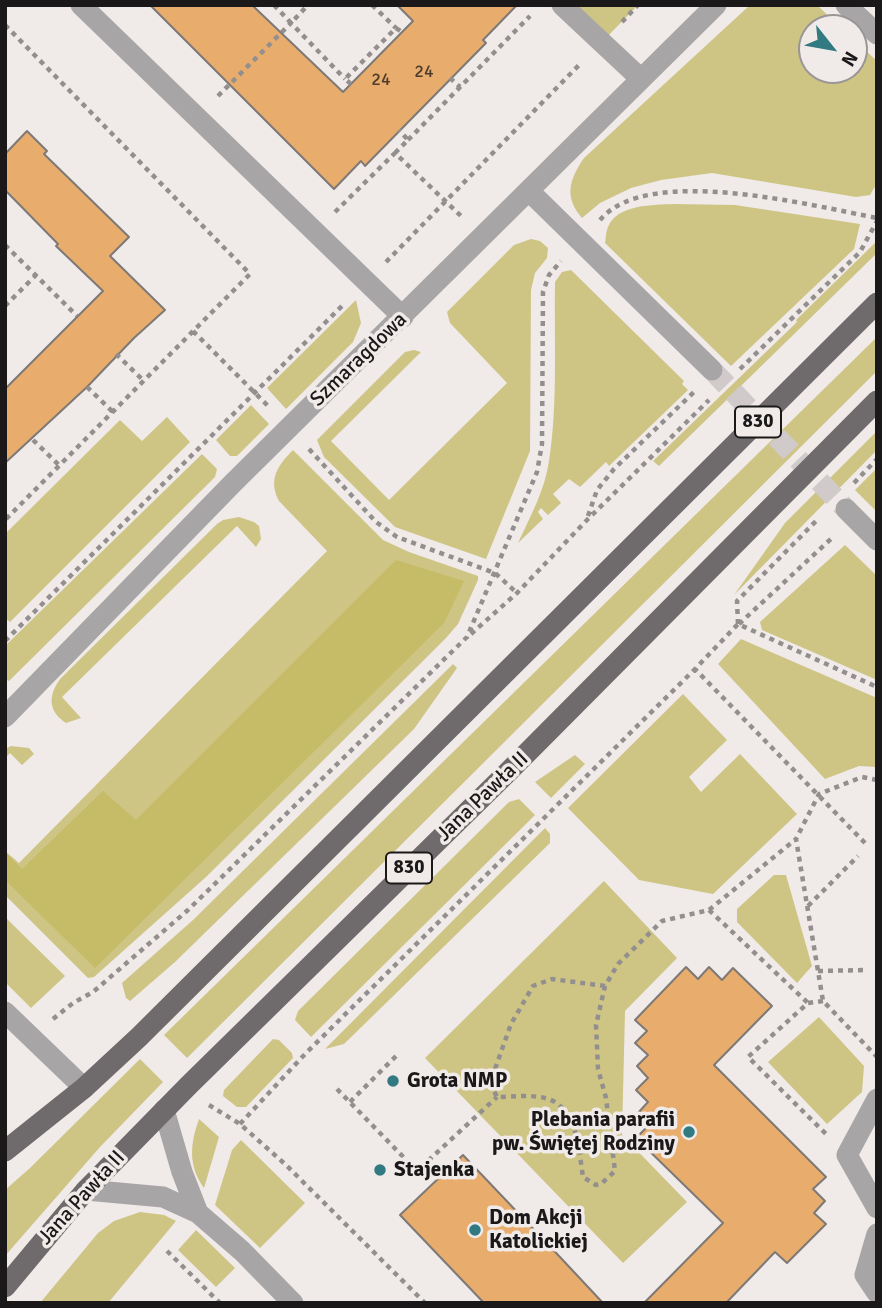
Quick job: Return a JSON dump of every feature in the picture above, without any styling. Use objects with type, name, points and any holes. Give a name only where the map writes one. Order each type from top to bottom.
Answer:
[{"type":"main road","name":"830","points":[[5,1151],[84,1088],[149,1027],[877,303]]},
{"type":"main road","name":"Jana Pawła II","points":[[5,1287],[86,1190],[164,1110],[509,771],[877,401]]},
{"type":"street","points":[[82,5],[403,317]]},
{"type":"street","points":[[562,5],[641,79]]},
{"type":"street","name":"Szmaragdowa","points":[[5,717],[131,586],[716,5]]},
{"type":"street","points":[[846,5],[877,34]]},
{"type":"street","points":[[529,191],[712,370]]},
{"type":"street","points":[[847,498],[877,540]]},
{"type":"street","points":[[5,1012],[84,1088]]},
{"type":"street","points":[[877,1099],[848,1155],[877,1208]]},
{"type":"street","points":[[164,1110],[182,1172],[198,1213]]},
{"type":"street","points":[[86,1190],[163,1197],[198,1213],[242,1251],[293,1303]]},
{"type":"street","points":[[877,1234],[865,1275],[877,1293]]},
{"type":"path","points":[[274,5],[351,84]]},
{"type":"path","points":[[211,103],[308,5]]},
{"type":"path","points":[[372,5],[402,32]]},
{"type":"path","points":[[379,270],[638,5]]},
{"type":"path","points":[[335,212],[530,16]]},
{"type":"path","points":[[5,25],[250,274],[6,518]]},
{"type":"path","points":[[345,79],[396,28]]},
{"type":"path","points":[[450,78],[460,87]]},
{"type":"path","points":[[399,130],[408,140]]},
{"type":"path","points":[[395,153],[470,224]]},
{"type":"path","points":[[598,221],[626,201],[647,195],[685,191],[749,194],[877,219],[860,252],[793,316]]},
{"type":"path","points":[[5,245],[78,316]]},
{"type":"path","points":[[467,637],[532,485],[540,457],[543,292],[549,275],[566,258]]},
{"type":"path","points":[[5,306],[36,275]]},
{"type":"path","points":[[5,641],[354,295]]},
{"type":"path","points":[[193,331],[290,427],[376,522],[397,537],[495,573],[517,593]]},
{"type":"path","points":[[116,354],[144,381]]},
{"type":"path","points":[[87,387],[113,412]]},
{"type":"path","points":[[587,520],[597,490],[698,388]]},
{"type":"path","points":[[33,440],[59,465]]},
{"type":"path","points":[[49,1022],[73,1003],[93,992],[188,910],[467,637],[517,593],[649,459]]},
{"type":"path","points":[[847,498],[877,459]]},
{"type":"path","points":[[738,624],[737,601],[821,516]]},
{"type":"path","points":[[240,1124],[306,1053],[738,624],[833,536]]},
{"type":"path","points":[[738,624],[877,687]]},
{"type":"path","points":[[695,669],[864,843]]},
{"type":"path","points":[[337,1089],[417,1171],[497,1097],[552,1100],[562,1108],[575,1131],[583,1177],[596,1185],[601,1184],[615,1171],[606,1098],[598,1069],[596,1025],[605,986],[618,964],[662,921],[709,910],[796,839],[819,794],[862,777],[877,780]]},
{"type":"path","points":[[796,839],[823,1001],[877,1058]]},
{"type":"path","points":[[807,906],[858,856]]},
{"type":"path","points":[[709,910],[807,1003]]},
{"type":"path","points":[[818,971],[868,970]]},
{"type":"path","points":[[497,1097],[490,1083],[500,1051],[511,1024],[533,986],[552,979],[605,986]]},
{"type":"path","points":[[823,1001],[807,1003],[748,1057],[848,1155]]},
{"type":"path","points":[[350,1102],[400,1053]]},
{"type":"path","points":[[208,1104],[240,1124],[286,1166],[425,1303]]},
{"type":"path","points":[[167,1251],[220,1303]]},
{"type":"shaded area","points":[[562,5],[638,5],[602,42]]},
{"type":"shaded area","points":[[750,5],[817,5],[826,14],[798,14],[798,84],[868,84],[868,53],[877,61],[877,183],[870,195],[856,197],[712,173],[661,180],[631,188],[600,203],[582,218],[573,203],[571,188],[584,158]]},
{"type":"shaded area","points":[[674,204],[735,205],[860,224],[854,249],[731,366],[605,243],[608,227],[619,214],[637,207]]},
{"type":"shaded area","points":[[531,239],[540,241],[548,248],[547,258],[535,273],[531,290],[530,451],[486,559],[395,527],[324,457],[317,440],[405,352],[421,352],[331,441],[389,500],[507,383],[450,323],[447,312],[514,245]]},
{"type":"shaded area","points":[[877,241],[877,253],[659,466],[653,461],[797,322],[796,320]]},
{"type":"shaded area","points":[[571,270],[684,381],[682,384],[688,390],[609,466],[606,462],[580,487],[569,479],[553,494],[561,503],[548,515],[541,508],[538,512],[543,519],[518,543],[547,472],[555,395],[555,282],[562,272]]},
{"type":"shaded area","points":[[356,300],[361,323],[353,342],[286,409],[267,388]]},
{"type":"shaded area","points":[[877,337],[877,371],[187,1058],[164,1035]]},
{"type":"shaded area","points":[[251,405],[269,424],[237,456],[230,456],[216,440]]},
{"type":"shaded area","points":[[167,417],[190,442],[10,622],[5,618],[5,534],[120,420],[142,441]]},
{"type":"shaded area","points":[[877,431],[877,450],[734,595],[785,523]]},
{"type":"shaded area","points":[[293,450],[383,540],[478,576],[478,580],[458,624],[446,638],[206,877],[94,977],[88,978],[5,895],[5,851],[19,863],[327,551],[279,501],[276,493],[276,474]]},
{"type":"shaded area","points":[[202,454],[217,469],[215,477],[9,681],[5,679],[5,646]]},
{"type":"shaded area","points":[[877,468],[877,512],[855,490]]},
{"type":"shaded area","points":[[239,517],[259,526],[261,539],[256,547],[237,526],[62,697],[81,718],[66,723],[60,718],[53,708],[52,697],[60,679],[217,524]]},
{"type":"shaded area","points":[[845,545],[877,576],[877,680],[762,630],[760,622]]},
{"type":"shaded area","points":[[396,560],[464,581],[444,623],[95,968],[5,880],[5,852],[22,869],[103,791],[136,820]]},
{"type":"shaded area","points":[[741,639],[877,698],[877,767],[859,766],[825,779],[718,664]]},
{"type":"shaded area","points":[[453,664],[457,668],[414,729],[175,962],[130,1001],[126,998],[122,983],[193,920]]},
{"type":"shaded area","points":[[683,694],[727,740],[689,777],[701,792],[740,754],[797,814],[713,894],[639,880],[568,808]]},
{"type":"shaded area","points":[[11,746],[29,748],[34,754],[22,765],[10,753],[5,758],[5,749]]},
{"type":"shaded area","points":[[575,755],[585,764],[551,798],[535,782]]},
{"type":"shaded area","points":[[519,799],[535,815],[311,1037],[295,1020],[298,1011],[509,802]]},
{"type":"shaded area","points":[[545,828],[550,834],[550,843],[344,1044],[325,1049]]},
{"type":"shaded area","points":[[774,875],[786,875],[812,966],[797,983],[737,922],[737,909]]},
{"type":"shaded area","points":[[604,881],[677,958],[625,1011],[622,1135],[687,1202],[623,1263],[425,1058]]},
{"type":"shaded area","points":[[5,917],[65,976],[31,1008],[5,982]]},
{"type":"shaded area","points":[[819,1017],[864,1066],[862,1092],[827,1124],[768,1062]]},
{"type":"shaded area","points":[[273,1039],[279,1040],[292,1053],[293,1058],[246,1107],[237,1107],[223,1096],[224,1090]]},
{"type":"shaded area","points":[[140,1059],[163,1082],[100,1147],[5,1256],[5,1190]]},
{"type":"shaded area","points":[[199,1119],[219,1137],[204,1188],[195,1171],[192,1155]]},
{"type":"shaded area","points":[[241,1140],[305,1203],[260,1248],[215,1205],[232,1150]]},
{"type":"shaded area","points":[[140,1212],[164,1215],[176,1221],[108,1303],[40,1303],[98,1233],[114,1221]]},
{"type":"shaded area","points":[[196,1230],[235,1268],[216,1287],[178,1250]]},
{"type":"building","points":[[150,5],[252,5],[343,92],[413,21],[397,5],[517,5],[483,40],[486,43],[365,166],[361,161],[334,189]]},
{"type":"building","points":[[27,131],[47,151],[44,154],[129,237],[110,256],[165,310],[5,463],[5,389],[103,291],[56,246],[58,244],[5,190],[5,154]]},
{"type":"building","name":"Plebania parafii pw. Świętej Rodziny","points":[[686,967],[698,979],[709,967],[722,980],[733,968],[772,1006],[714,1065],[826,1177],[813,1189],[825,1201],[814,1213],[826,1224],[787,1263],[775,1252],[726,1303],[644,1303],[723,1223],[636,1138],[648,1126],[637,1114],[648,1102],[636,1090],[648,1078],[637,1066],[648,1055],[635,1043],[647,1031],[635,1020]]},
{"type":"building","name":"Dom Akcji Katolickiej","points":[[463,1155],[603,1303],[484,1303],[400,1215]]},
{"type":"tunnel","points":[[712,370],[846,509]]},
{"type":"place","name":"Grota NMP","points":[[393,1081]]},
{"type":"place","name":"Plebania parafii pw. Świętej Rodziny","points":[[689,1132]]},
{"type":"place","name":"Stajenka","points":[[380,1170]]},
{"type":"place","name":"Dom Akcji Katolickiej","points":[[475,1230]]}]
